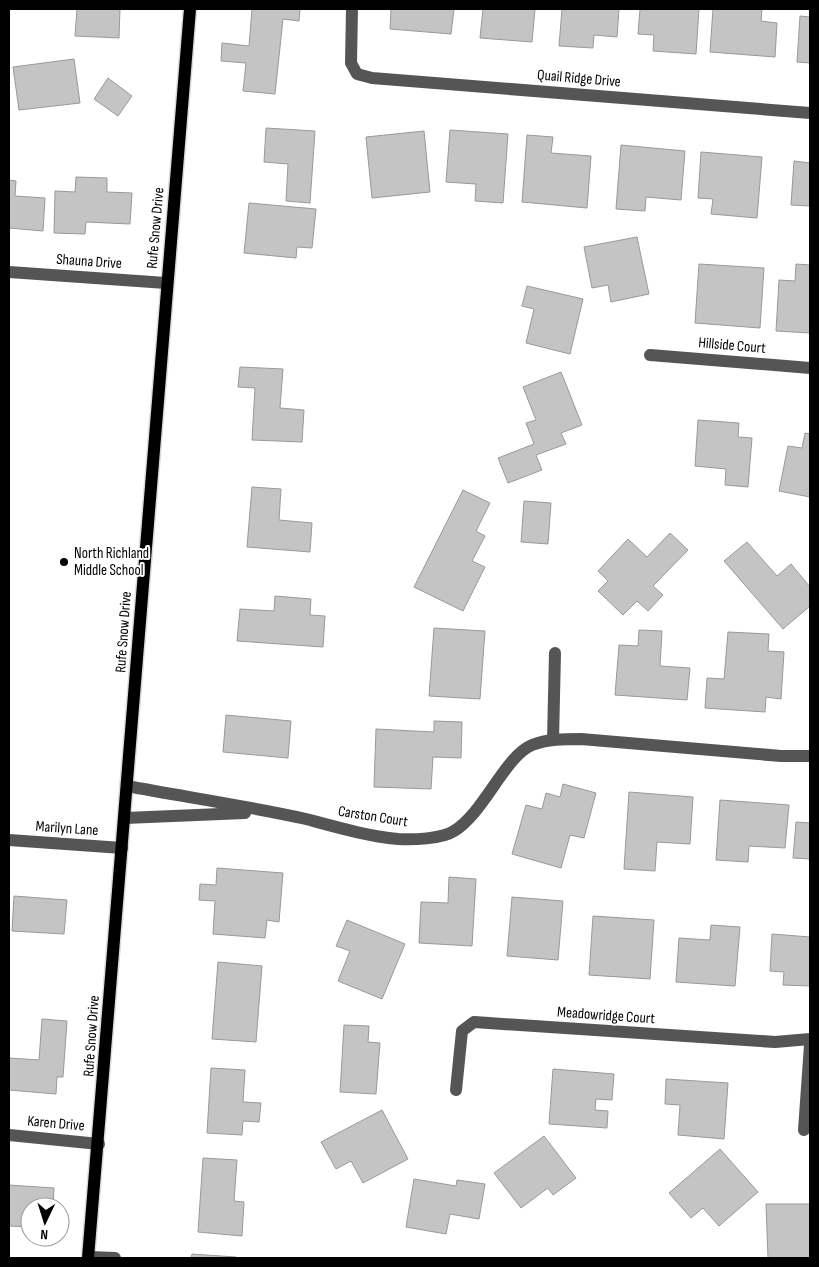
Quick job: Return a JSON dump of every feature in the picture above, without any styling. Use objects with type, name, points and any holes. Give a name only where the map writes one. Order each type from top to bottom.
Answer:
[{"type":"main road","name":"Rufe Snow Drive","points":[[88,1257],[99,1144],[166,283],[190,9]]},
{"type":"street","name":"Quail Ridge Drive","points":[[352,9],[351,63],[357,74],[372,78],[810,113]]},
{"type":"street","name":"Shauna Drive","points":[[9,272],[166,283]]},
{"type":"street","name":"Hillside Court","points":[[650,355],[810,368]]},
{"type":"street","points":[[553,740],[556,653]]},
{"type":"street","name":"Carston Court","points":[[127,786],[268,812],[346,830],[398,839],[418,839],[448,834],[454,831],[476,812],[519,754],[531,745],[553,740],[581,739],[781,756],[810,756]]},
{"type":"street","name":"Carston Court","points":[[125,818],[268,812]]},
{"type":"street","name":"Marilyn Lane","points":[[9,840],[122,848]]},
{"type":"street","name":"Meadowridge Court","points":[[456,1090],[462,1031],[474,1022],[775,1042],[810,1039]]},
{"type":"street","points":[[804,1130],[810,1045]]},
{"type":"street","name":"Karen Drive","points":[[9,1135],[99,1144]]},
{"type":"street","points":[[88,1257],[115,1258]]},
{"type":"building","points":[[77,9],[120,9],[119,38],[75,36]]},
{"type":"building","points":[[252,9],[300,9],[299,21],[283,19],[275,94],[243,91],[246,63],[221,61],[222,43],[249,46]]},
{"type":"building","points":[[391,9],[454,9],[451,34],[390,29]]},
{"type":"building","points":[[483,9],[535,9],[532,42],[480,38]]},
{"type":"building","points":[[562,9],[619,9],[617,37],[594,35],[593,48],[559,46]]},
{"type":"building","points":[[640,9],[699,9],[696,54],[653,51],[654,35],[638,34]]},
{"type":"building","points":[[713,9],[762,9],[761,21],[777,23],[775,57],[710,52]]},
{"type":"building","points":[[800,16],[810,17],[810,63],[797,62]]},
{"type":"building","points":[[74,59],[80,103],[19,110],[13,67]]},
{"type":"building","points":[[108,78],[132,96],[118,116],[94,99]]},
{"type":"building","points":[[266,128],[315,131],[310,203],[286,201],[288,164],[264,162]]},
{"type":"building","points":[[450,130],[508,134],[503,203],[475,201],[476,184],[446,182]]},
{"type":"building","points":[[424,131],[430,192],[372,198],[366,137]]},
{"type":"building","points":[[527,135],[553,137],[551,153],[591,156],[587,208],[522,202]]},
{"type":"building","points":[[621,145],[685,151],[681,200],[646,197],[645,211],[616,209]]},
{"type":"building","points":[[701,152],[762,157],[757,218],[711,214],[713,199],[698,198]]},
{"type":"building","points":[[794,161],[810,163],[810,206],[791,205]]},
{"type":"building","points":[[76,177],[107,178],[107,192],[132,193],[130,224],[86,222],[85,234],[54,233],[55,191],[75,192]]},
{"type":"building","points":[[9,180],[16,181],[15,196],[45,198],[43,231],[9,228]]},
{"type":"building","points":[[249,203],[316,209],[312,248],[297,247],[296,258],[244,253]]},
{"type":"building","points":[[637,237],[649,294],[611,302],[608,285],[592,288],[584,247]]},
{"type":"building","points":[[699,264],[764,268],[760,328],[695,323]]},
{"type":"building","points":[[796,264],[810,265],[810,333],[776,331],[779,280],[795,281]]},
{"type":"building","points":[[527,286],[583,299],[570,354],[526,343],[534,309],[522,306]]},
{"type":"building","points":[[240,367],[283,369],[280,408],[304,410],[302,442],[252,440],[255,388],[238,387]]},
{"type":"building","points":[[561,372],[582,425],[561,433],[566,444],[536,455],[542,470],[508,483],[498,458],[534,444],[526,423],[536,420],[523,387]]},
{"type":"building","points":[[698,420],[739,423],[738,437],[752,438],[748,487],[725,485],[726,469],[695,466]]},
{"type":"building","points":[[805,433],[810,434],[810,497],[779,491],[788,446],[802,448]]},
{"type":"building","points":[[252,487],[281,489],[279,520],[312,523],[310,552],[247,547]]},
{"type":"building","points":[[463,490],[490,503],[476,531],[485,536],[472,561],[485,567],[463,611],[414,587]]},
{"type":"building","points":[[524,501],[551,503],[548,544],[521,542]]},
{"type":"building","points":[[670,533],[688,550],[653,586],[663,595],[648,611],[637,601],[623,615],[598,591],[608,581],[598,571],[628,539],[647,557]]},
{"type":"building","points":[[747,542],[777,576],[791,564],[810,587],[810,606],[783,629],[724,561]]},
{"type":"building","points":[[275,596],[311,599],[310,615],[325,616],[323,647],[237,641],[240,609],[274,611]]},
{"type":"building","points":[[434,628],[485,631],[480,699],[429,696]]},
{"type":"building","points":[[639,630],[662,631],[660,666],[690,668],[687,700],[615,695],[619,645],[638,646]]},
{"type":"building","points":[[728,632],[769,634],[768,651],[784,652],[781,699],[766,697],[765,712],[705,708],[707,678],[724,679]]},
{"type":"building","points":[[226,715],[291,721],[288,758],[223,752]]},
{"type":"building","points":[[434,721],[462,722],[461,758],[433,757],[431,789],[374,787],[376,729],[434,732]]},
{"type":"building","points":[[563,784],[596,793],[584,838],[570,835],[561,868],[512,854],[526,805],[542,809],[546,793],[560,797]]},
{"type":"building","points":[[629,792],[693,797],[690,844],[657,842],[655,871],[624,869]]},
{"type":"building","points":[[720,800],[789,805],[785,848],[749,846],[748,862],[716,860]]},
{"type":"building","points":[[796,822],[810,823],[810,859],[793,858]]},
{"type":"building","points":[[217,868],[283,873],[279,922],[267,920],[265,938],[213,934],[215,901],[199,900],[200,884],[216,885]]},
{"type":"building","points":[[449,877],[476,879],[472,946],[419,943],[421,902],[448,903]]},
{"type":"building","points":[[14,896],[67,900],[64,934],[12,931]]},
{"type":"building","points":[[512,897],[563,901],[558,960],[507,956]]},
{"type":"building","points":[[593,916],[654,920],[650,979],[589,975]]},
{"type":"building","points":[[347,920],[405,944],[382,999],[338,981],[350,951],[336,946]]},
{"type":"building","points":[[711,925],[740,927],[735,986],[676,982],[679,938],[710,940]]},
{"type":"building","points":[[772,934],[810,937],[810,986],[783,985],[784,972],[770,971]]},
{"type":"building","points":[[218,962],[262,966],[256,1042],[212,1039]]},
{"type":"building","points":[[42,1019],[67,1021],[63,1077],[57,1077],[56,1094],[9,1090],[9,1058],[39,1060]]},
{"type":"building","points":[[344,1025],[369,1026],[368,1042],[380,1043],[376,1094],[340,1092]]},
{"type":"building","points":[[211,1068],[245,1070],[243,1102],[261,1103],[259,1122],[243,1121],[242,1135],[207,1133]]},
{"type":"building","points":[[553,1069],[614,1074],[612,1100],[596,1099],[595,1110],[608,1111],[607,1128],[549,1124]]},
{"type":"building","points":[[666,1079],[728,1083],[724,1139],[678,1135],[680,1105],[665,1104]]},
{"type":"building","points":[[382,1110],[408,1159],[363,1183],[351,1161],[336,1169],[321,1142]]},
{"type":"building","points":[[544,1136],[576,1178],[553,1195],[548,1188],[521,1208],[494,1173]]},
{"type":"building","points":[[720,1149],[758,1192],[719,1226],[703,1208],[691,1218],[669,1193]]},
{"type":"building","points":[[203,1158],[237,1160],[234,1201],[244,1202],[242,1236],[198,1232]]},
{"type":"building","points":[[414,1179],[456,1186],[457,1180],[485,1184],[479,1219],[450,1214],[446,1234],[406,1227]]},
{"type":"building","points":[[9,1185],[54,1188],[54,1197],[20,1197],[20,1227],[9,1226]]},
{"type":"building","points":[[766,1204],[810,1204],[810,1258],[768,1258]]},
{"type":"building","points":[[192,1254],[236,1257],[236,1258],[191,1258]]},
{"type":"place","name":"North Richland Middle School","points":[[64,562]]}]
